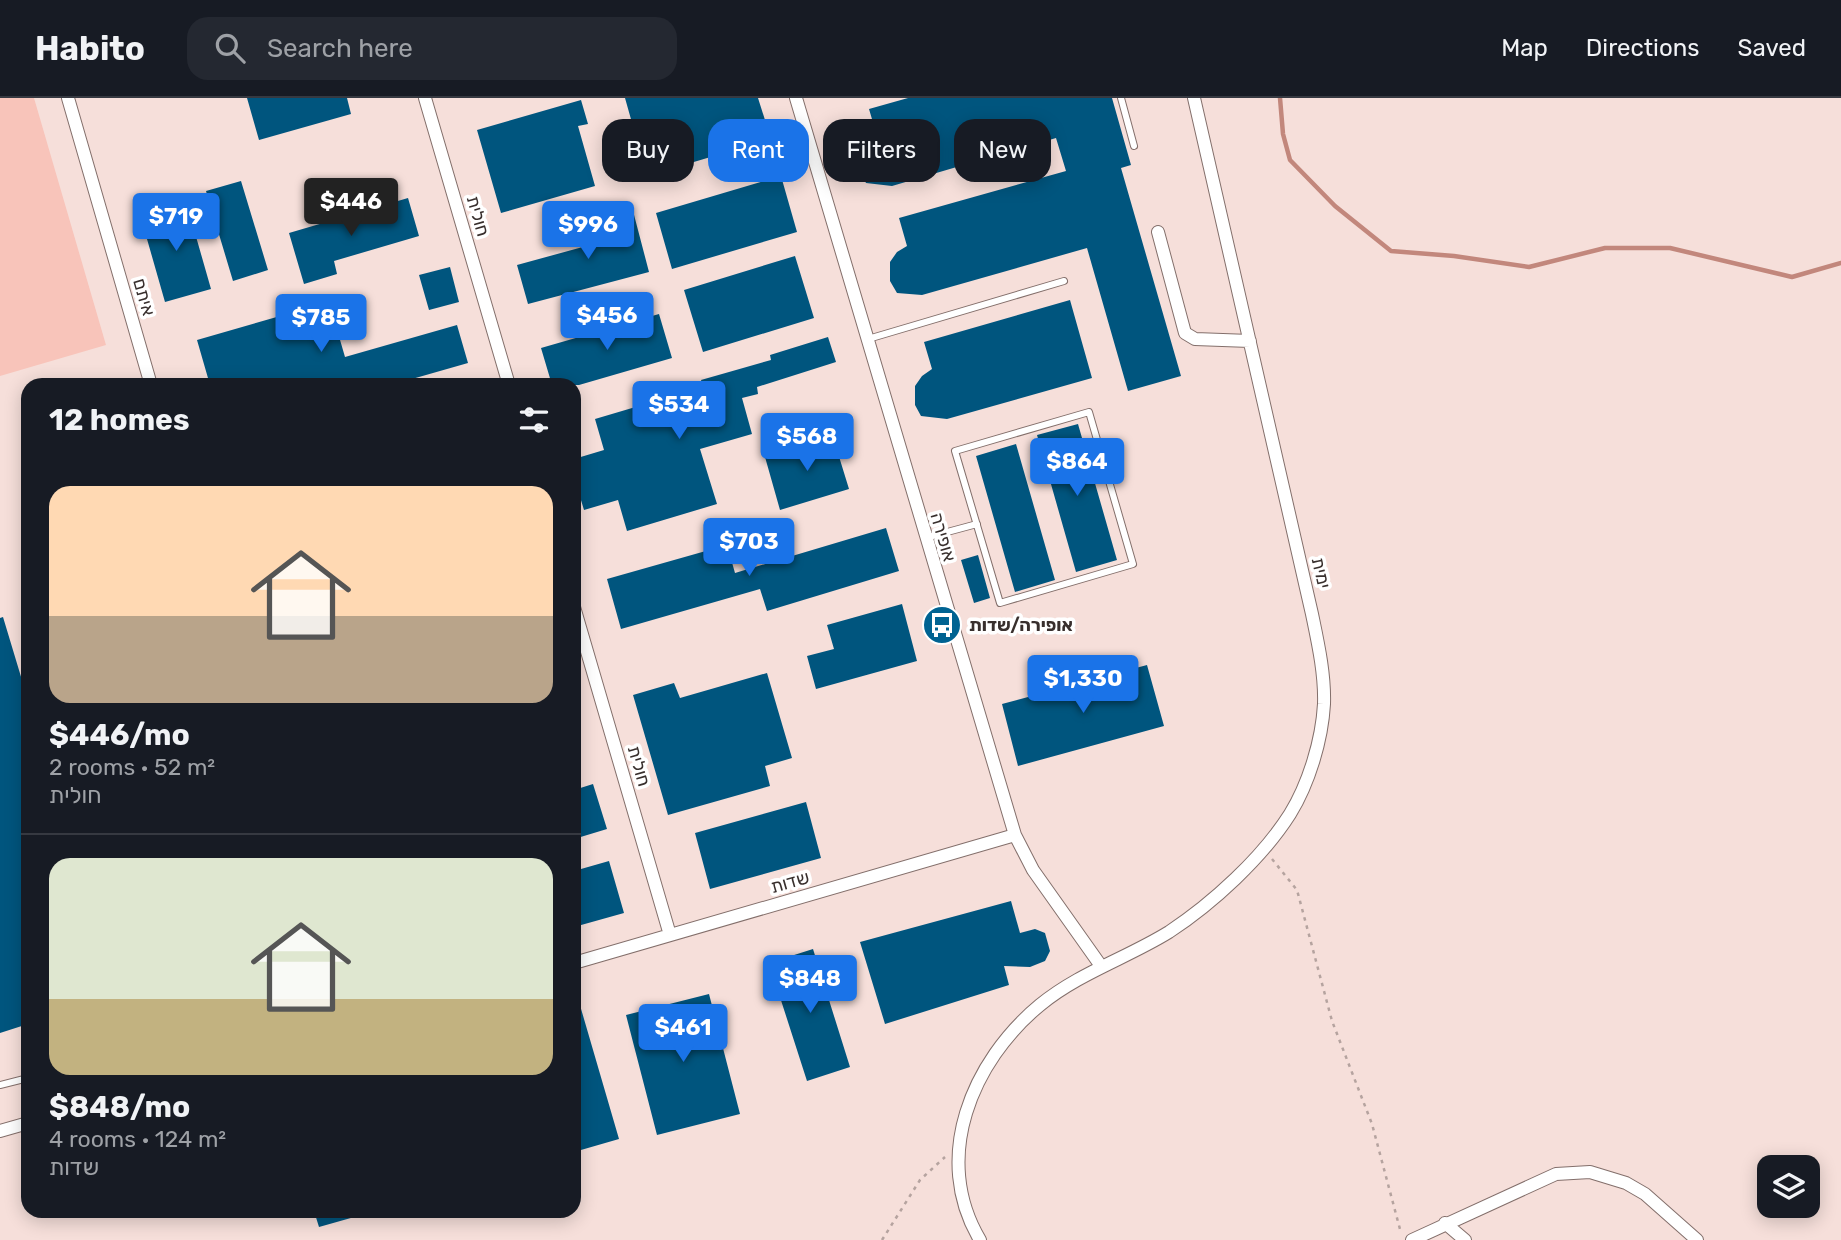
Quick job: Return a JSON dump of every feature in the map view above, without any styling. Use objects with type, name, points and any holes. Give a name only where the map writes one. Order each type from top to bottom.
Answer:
[{"type":"street","name":"איתם","points":[[68,98],[149,378]]},
{"type":"street","name":"חולית","points":[[425,98],[507,378]]},
{"type":"street","name":"אופירה","points":[[796,98],[1015,835],[1033,870],[1101,966]]},
{"type":"street","name":"ימית","points":[[980,1240],[963,1201],[957,1167],[961,1128],[976,1085],[996,1049],[1041,1004],[1101,966],[1168,932],[1226,887],[1264,849],[1291,812],[1318,743],[1324,703],[1321,665],[1312,614],[1194,98]]},
{"type":"street","points":[[1158,232],[1185,333],[1195,339],[1250,341]]},
{"type":"street","name":"חולית","points":[[581,631],[670,935]]},
{"type":"street","name":"שדות","points":[[581,961],[1015,835]]},
{"type":"street","points":[[0,1131],[21,1125]]},
{"type":"street","points":[[1412,1240],[1556,1174],[1590,1172],[1626,1183],[1644,1194],[1697,1240]]},
{"type":"street","points":[[1445,1223],[1465,1240]]},
{"type":"lane","points":[[1121,98],[1134,146]]},
{"type":"lane","points":[[867,340],[1064,281]]},
{"type":"lane","points":[[1088,412],[1133,564],[1000,603],[977,524],[956,451],[1088,412]]},
{"type":"lane","points":[[925,538],[977,524]]},
{"type":"lane","points":[[0,1085],[21,1080]]},
{"type":"path","points":[[1264,849],[1297,890],[1332,1021],[1372,1124],[1403,1240]]},
{"type":"path","points":[[882,1240],[920,1180],[951,1152]]},
{"type":"shaded area","points":[[0,98],[34,98],[106,345],[0,376]]},
{"type":"building","points":[[247,98],[347,98],[351,114],[259,140]]},
{"type":"building","points":[[625,98],[758,98],[765,119],[708,119],[708,158],[694,162],[694,119],[631,119]]},
{"type":"building","points":[[908,98],[1112,98],[1131,165],[1121,168],[1181,376],[1128,391],[1087,248],[922,295],[897,293],[890,281],[890,262],[897,252],[907,246],[899,218],[1027,182],[1051,182],[1051,175],[1066,171],[1056,138],[1051,139],[1051,119],[954,119],[954,168],[940,172],[940,119],[872,119],[869,109]]},
{"type":"building","points":[[581,100],[588,124],[578,126],[595,186],[501,213],[477,130]]},
{"type":"building","points":[[241,181],[268,270],[233,281],[206,191]]},
{"type":"building","points":[[761,182],[783,182],[797,232],[672,269],[656,213]]},
{"type":"building","points":[[865,182],[906,182],[892,186]]},
{"type":"building","points":[[408,198],[419,236],[334,261],[337,274],[304,284],[289,233]]},
{"type":"building","points":[[187,205],[211,289],[165,302],[141,218]]},
{"type":"building","points":[[633,211],[649,272],[528,304],[517,265],[590,245],[585,223]]},
{"type":"building","points":[[795,256],[814,318],[703,352],[684,290]]},
{"type":"building","points":[[450,267],[459,302],[429,310],[419,275]]},
{"type":"building","points":[[1070,300],[1092,378],[947,419],[921,416],[915,405],[915,386],[922,376],[932,369],[924,342]]},
{"type":"building","points":[[329,302],[345,357],[457,325],[468,363],[416,378],[208,378],[197,340]]},
{"type":"building","points":[[659,314],[672,358],[581,384],[581,378],[550,378],[541,348]]},
{"type":"building","points":[[828,337],[836,362],[757,387],[758,394],[742,398],[752,434],[700,449],[717,504],[627,531],[618,500],[584,510],[581,500],[581,457],[604,450],[595,419],[703,387],[701,380],[771,360],[770,355]]},
{"type":"building","points":[[1078,424],[1117,560],[1076,572],[1037,435]]},
{"type":"building","points":[[833,437],[849,489],[780,510],[765,457]]},
{"type":"building","points":[[1016,444],[1055,580],[1015,592],[976,456]]},
{"type":"building","points":[[886,528],[899,571],[767,611],[760,589],[621,629],[607,579],[727,545],[735,573]]},
{"type":"building","points":[[978,555],[990,598],[974,603],[961,560]]},
{"type":"building","points":[[902,604],[917,661],[816,689],[807,656],[834,649],[827,625]]},
{"type":"building","points":[[3,617],[21,677],[21,1026],[0,1033],[0,618]]},
{"type":"building","points":[[1147,665],[1164,726],[1018,766],[1002,704]]},
{"type":"building","points":[[767,673],[792,758],[765,766],[770,786],[668,815],[633,695],[674,683],[680,698]]},
{"type":"building","points":[[593,784],[607,829],[581,837],[581,788]]},
{"type":"building","points":[[806,802],[821,858],[710,889],[695,833]]},
{"type":"building","points":[[609,861],[624,913],[581,925],[581,869]]},
{"type":"building","points":[[1011,901],[1020,933],[1035,929],[1045,933],[1050,951],[1045,961],[1030,967],[1004,966],[1009,985],[885,1024],[860,942]]},
{"type":"building","points":[[813,949],[850,1067],[807,1081],[769,963]]},
{"type":"building","points":[[709,994],[740,1114],[657,1135],[626,1015]]},
{"type":"building","points":[[581,1009],[619,1139],[581,1150]]},
{"type":"building","points":[[316,1218],[351,1218],[319,1227]]},
{"type":"waterway","points":[[1280,98],[1283,134],[1290,160],[1335,206],[1391,251],[1454,256],[1529,267],[1605,248],[1670,248],[1792,277],[1841,263]]},
{"type":"place","name":"אופירה/שדות","points":[[942,625]]}]
